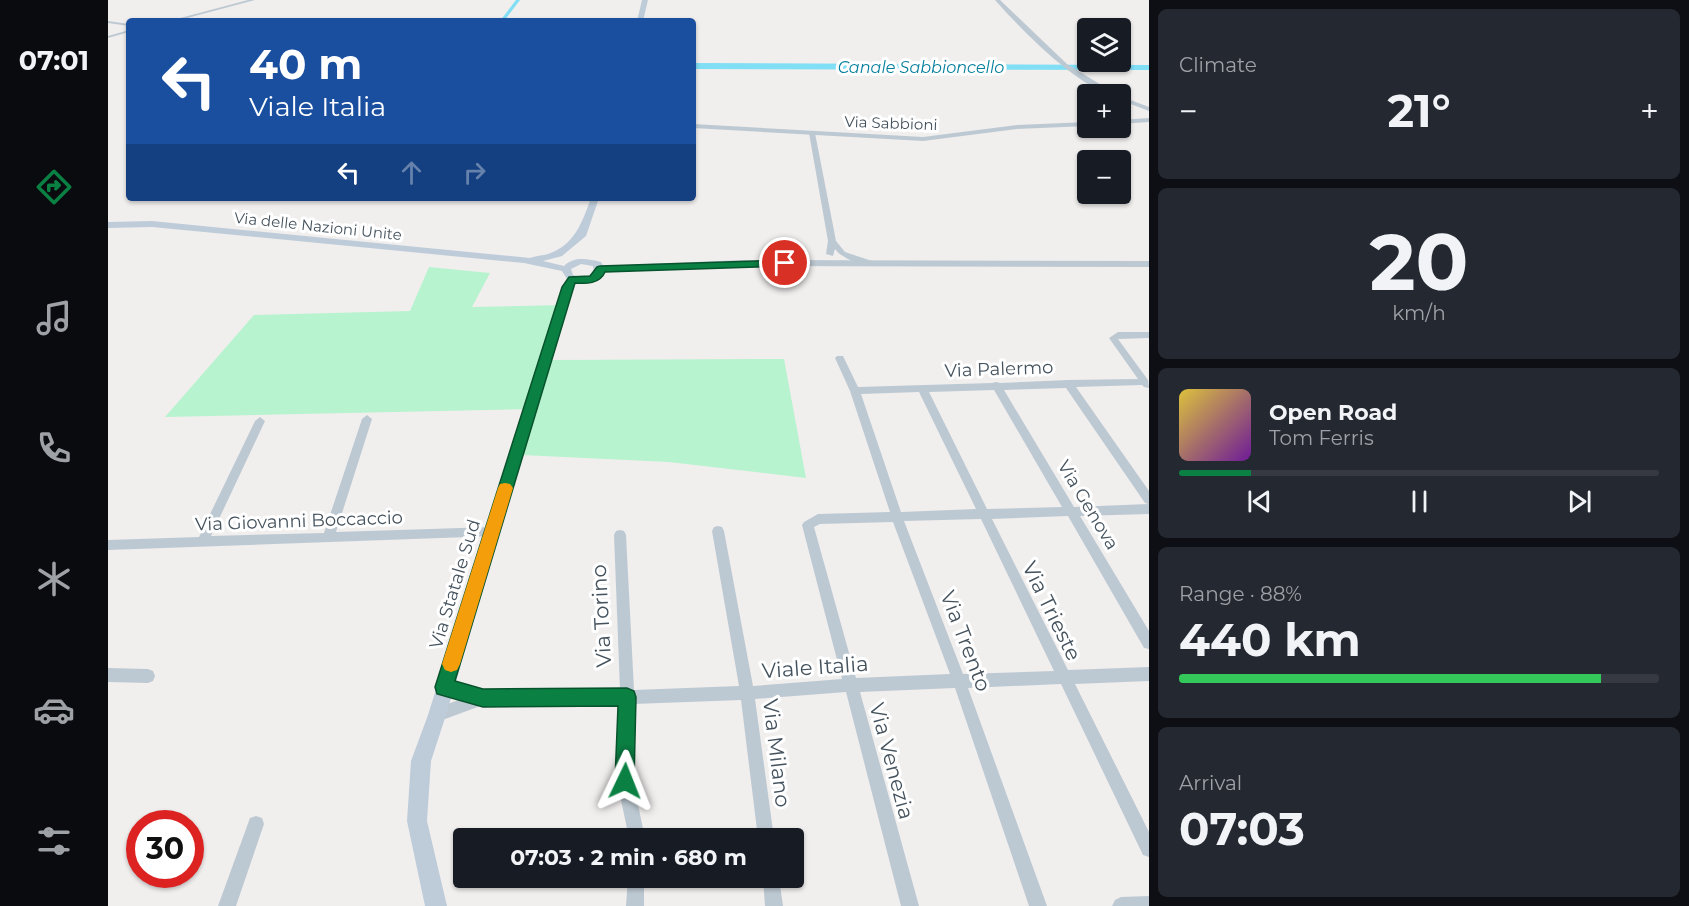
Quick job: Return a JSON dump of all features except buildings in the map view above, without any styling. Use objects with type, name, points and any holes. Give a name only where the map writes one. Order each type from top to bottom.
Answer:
[{"type":"main road","points":[[641,18],[645,0]]},
{"type":"main road","points":[[580,261],[577,252],[594,201]]},
{"type":"main road","name":"Via delle Nazioni Unite","points":[[108,225],[152,224],[524,260],[569,274]]},
{"type":"main road","name":"Via delle Nazioni Unite","points":[[524,260],[561,253],[573,244],[585,227]]},
{"type":"main road","points":[[580,261],[593,262],[600,269],[594,279],[585,281],[569,274],[571,264],[580,261]]},
{"type":"main road","name":"Via Statale Sud","points":[[436,906],[417,820],[421,761],[437,715],[567,287],[569,274]]},
{"type":"street","points":[[183,18],[253,0]]},
{"type":"street","points":[[997,0],[1061,64],[1092,84]]},
{"type":"street","points":[[108,22],[126,25]]},
{"type":"street","points":[[108,37],[126,32]]},
{"type":"street","points":[[1131,102],[1149,109]]},
{"type":"street","points":[[1131,121],[1149,120]]},
{"type":"street","name":"Via Sabbioni","points":[[696,126],[923,140],[1017,127],[1077,124]]},
{"type":"street","points":[[812,133],[832,242],[830,254]]},
{"type":"street","points":[[832,242],[842,254],[872,264]]},
{"type":"street","points":[[807,263],[830,254]]},
{"type":"street","points":[[830,254],[840,264]]},
{"type":"street","points":[[840,264],[842,254]]},
{"type":"street","points":[[600,269],[807,263],[1149,264]]},
{"type":"street","points":[[1147,384],[1113,338],[1149,335]]},
{"type":"street","name":"Via Trento","points":[[840,358],[855,392],[897,517],[959,681],[1038,906]]},
{"type":"street","points":[[1068,383],[1149,500]]},
{"type":"street","name":"Via Palermo","points":[[855,392],[1068,383],[1147,384]]},
{"type":"street","name":"Via Genova","points":[[996,385],[1149,643]]},
{"type":"street","name":"Via Trieste","points":[[922,388],[1149,849]]},
{"type":"street","points":[[328,538],[367,419]]},
{"type":"street","points":[[202,542],[260,421]]},
{"type":"street","points":[[897,517],[1149,509]]},
{"type":"street","name":"Via Venezia","points":[[897,517],[818,519],[810,523],[808,530],[910,906]]},
{"type":"street","name":"Via Milano","points":[[718,531],[747,693],[765,828]]},
{"type":"street","name":"Via Giovanni Boccaccio","points":[[108,545],[492,532]]},
{"type":"street","name":"Via Torino","points":[[620,535],[627,697],[625,781],[636,828]]},
{"type":"street","name":"Viale Italia","points":[[444,687],[483,698],[627,697],[747,693],[850,685],[1149,674]]},
{"type":"street","points":[[108,675],[148,676]]},
{"type":"street","name":"Viale Italia","points":[[437,715],[483,698]]},
{"type":"street","points":[[227,906],[256,824]]},
{"type":"street","points":[[634,906],[635,888]]},
{"type":"street","points":[[772,888],[774,906]]},
{"type":"street","points":[[1121,906],[1149,904]]},
{"type":"green space","points":[[429,267],[490,273],[472,307],[564,305],[550,360],[784,359],[806,478],[669,462],[522,455],[534,409],[165,417],[254,315],[410,311]]},
{"type":"water","name":"Canale Sabbioncello","points":[[696,63],[1077,65],[1077,70],[696,69]]},
{"type":"water","points":[[1131,65],[1149,65],[1149,70],[1131,70]]},
{"type":"waterway","points":[[504,18],[518,0]]},
{"type":"slow traffic","points":[[451,664],[505,488]]},
{"type":"route","points":[[625,781],[627,697],[483,698],[444,687],[534,393],[567,287],[572,279],[585,281],[594,279],[600,269],[785,263]]}]
